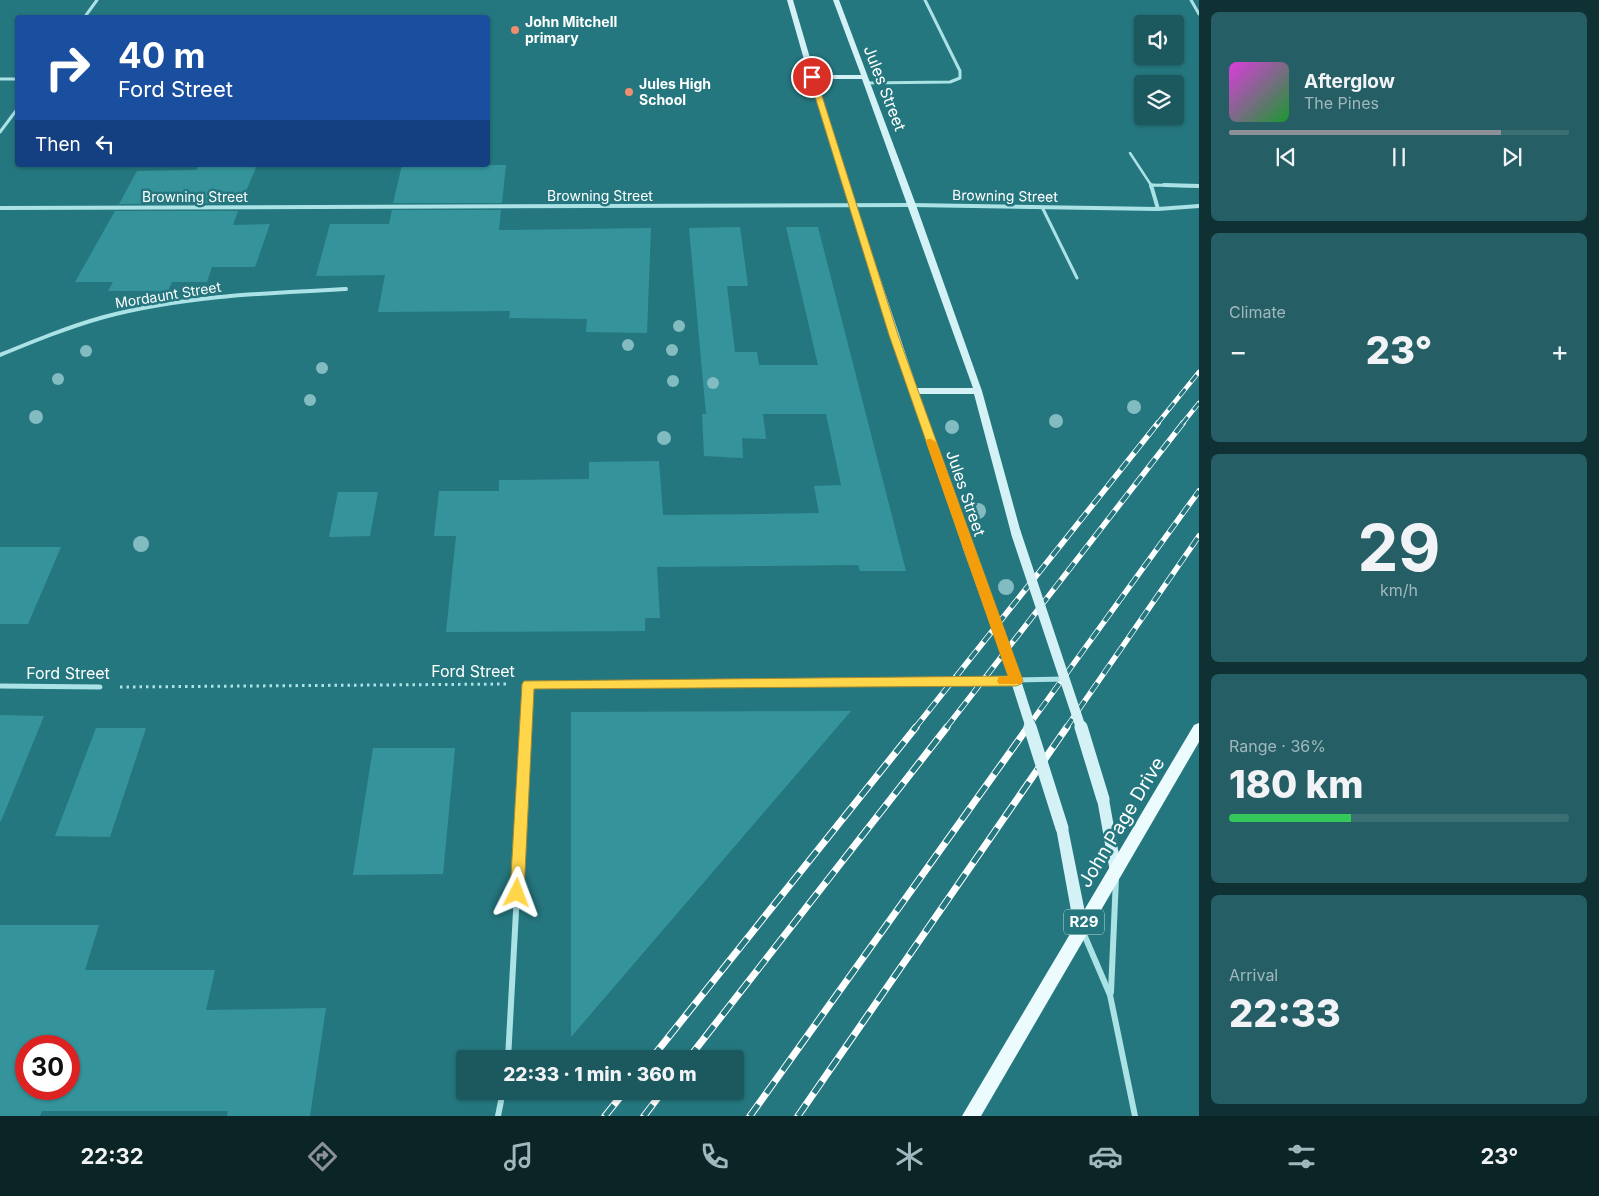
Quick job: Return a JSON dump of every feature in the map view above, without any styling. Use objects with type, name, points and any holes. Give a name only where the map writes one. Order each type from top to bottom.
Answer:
[{"type":"main road","name":"Jules Street","points":[[790,0],[852,206],[912,390],[1016,681],[1062,828],[1081,927]]},
{"type":"main road","name":"Jules Street","points":[[836,0],[978,391],[1016,533],[1066,678],[1103,799],[1116,873]]},
{"type":"main road","points":[[812,77],[864,80]]},
{"type":"main road","points":[[912,390],[978,391]]},
{"type":"main road","name":"John Page Drive","points":[[971,1116],[1081,927],[1116,873],[1199,729]]},
{"type":"street","points":[[86,15],[97,0]]},
{"type":"street","points":[[864,80],[950,82],[960,78],[962,75],[925,0]]},
{"type":"street","points":[[1191,0],[1199,14]]},
{"type":"street","points":[[0,79],[15,79]]},
{"type":"street","points":[[0,132],[15,112]]},
{"type":"street","points":[[1158,209],[1151,185],[1199,186]]},
{"type":"street","name":"Browning Street","points":[[0,208],[912,206],[1158,209],[1199,206]]},
{"type":"street","name":"Mordaunt Street","points":[[0,355],[39,339],[104,317],[162,305],[227,297],[346,289]]},
{"type":"street","name":"Ford Street","points":[[528,684],[1016,681],[1066,678]]},
{"type":"street","points":[[508,1050],[528,684]]},
{"type":"street","name":"Ford Street","points":[[0,686],[100,687]]},
{"type":"street","name":"Jules Street","points":[[1110,995],[1116,873]]},
{"type":"street","name":"Jules Street","points":[[1081,927],[1110,995],[1135,1116]]},
{"type":"street","points":[[498,1116],[501,1100]]},
{"type":"lane","points":[[1130,154],[1151,185]]},
{"type":"lane","points":[[1043,209],[1077,278]]},
{"type":"path","name":"Ford Street","points":[[100,687],[528,684]]},
{"type":"building","points":[[490,165],[506,165],[502,203],[393,203],[402,167],[490,167]]},
{"type":"building","points":[[198,167],[256,167],[241,203],[119,204],[137,171],[196,170]]},
{"type":"building","points":[[392,210],[501,210],[499,230],[651,228],[647,333],[586,332],[587,319],[509,318],[510,311],[378,312],[385,275],[316,276],[330,224],[389,224]]},
{"type":"building","points":[[115,211],[238,211],[233,225],[270,224],[255,267],[212,267],[207,282],[172,282],[168,291],[108,291],[113,282],[75,282]]},
{"type":"building","points":[[740,227],[748,286],[727,286],[735,352],[757,352],[759,365],[818,365],[786,227],[818,227],[906,571],[860,571],[858,565],[657,567],[660,618],[645,618],[645,631],[446,632],[456,536],[434,536],[439,491],[499,491],[499,480],[589,479],[589,462],[659,461],[663,515],[763,514],[819,513],[814,486],[841,485],[826,414],[763,414],[766,439],[742,438],[743,458],[704,456],[702,414],[706,414],[689,228]]},
{"type":"building","points":[[338,492],[378,492],[370,536],[329,537]]},
{"type":"building","points":[[0,547],[61,547],[28,624],[0,624]]},
{"type":"building","points":[[851,711],[571,1037],[571,712]]},
{"type":"building","points":[[0,715],[44,716],[1,821],[0,821]]},
{"type":"building","points":[[96,728],[146,728],[110,837],[55,836]]},
{"type":"building","points":[[373,748],[455,748],[443,874],[353,875]]},
{"type":"building","points":[[0,925],[99,925],[85,970],[215,970],[206,1010],[326,1008],[310,1116],[227,1116],[228,1111],[42,1111],[40,1116],[0,1116]]},
{"type":"railway","points":[[1157,424],[1199,372]]},
{"type":"railway","points":[[1182,424],[1199,403]]},
{"type":"railway","points":[[915,728],[1158,423]]},
{"type":"railway","points":[[946,728],[1183,423]]},
{"type":"railway","points":[[1027,728],[1199,491]]},
{"type":"railway","points":[[1066,728],[1199,536]]},
{"type":"railway","points":[[658,1050],[916,727]]},
{"type":"railway","points":[[695,1050],[947,727]]},
{"type":"railway","points":[[750,1116],[1028,727]]},
{"type":"railway","points":[[798,1116],[1067,727]]},
{"type":"railway","points":[[605,1116],[618,1100]]},
{"type":"railway","points":[[644,1116],[656,1100]]},
{"type":"slow traffic","points":[[931,442],[1016,681],[1003,681]]},
{"type":"place","name":"John Mitchell primary","points":[[515,30]]},
{"type":"place","name":"Jules High School","points":[[629,92]]},
{"type":"route","points":[[517,893],[528,684],[1016,681],[912,390],[812,77]]}]
